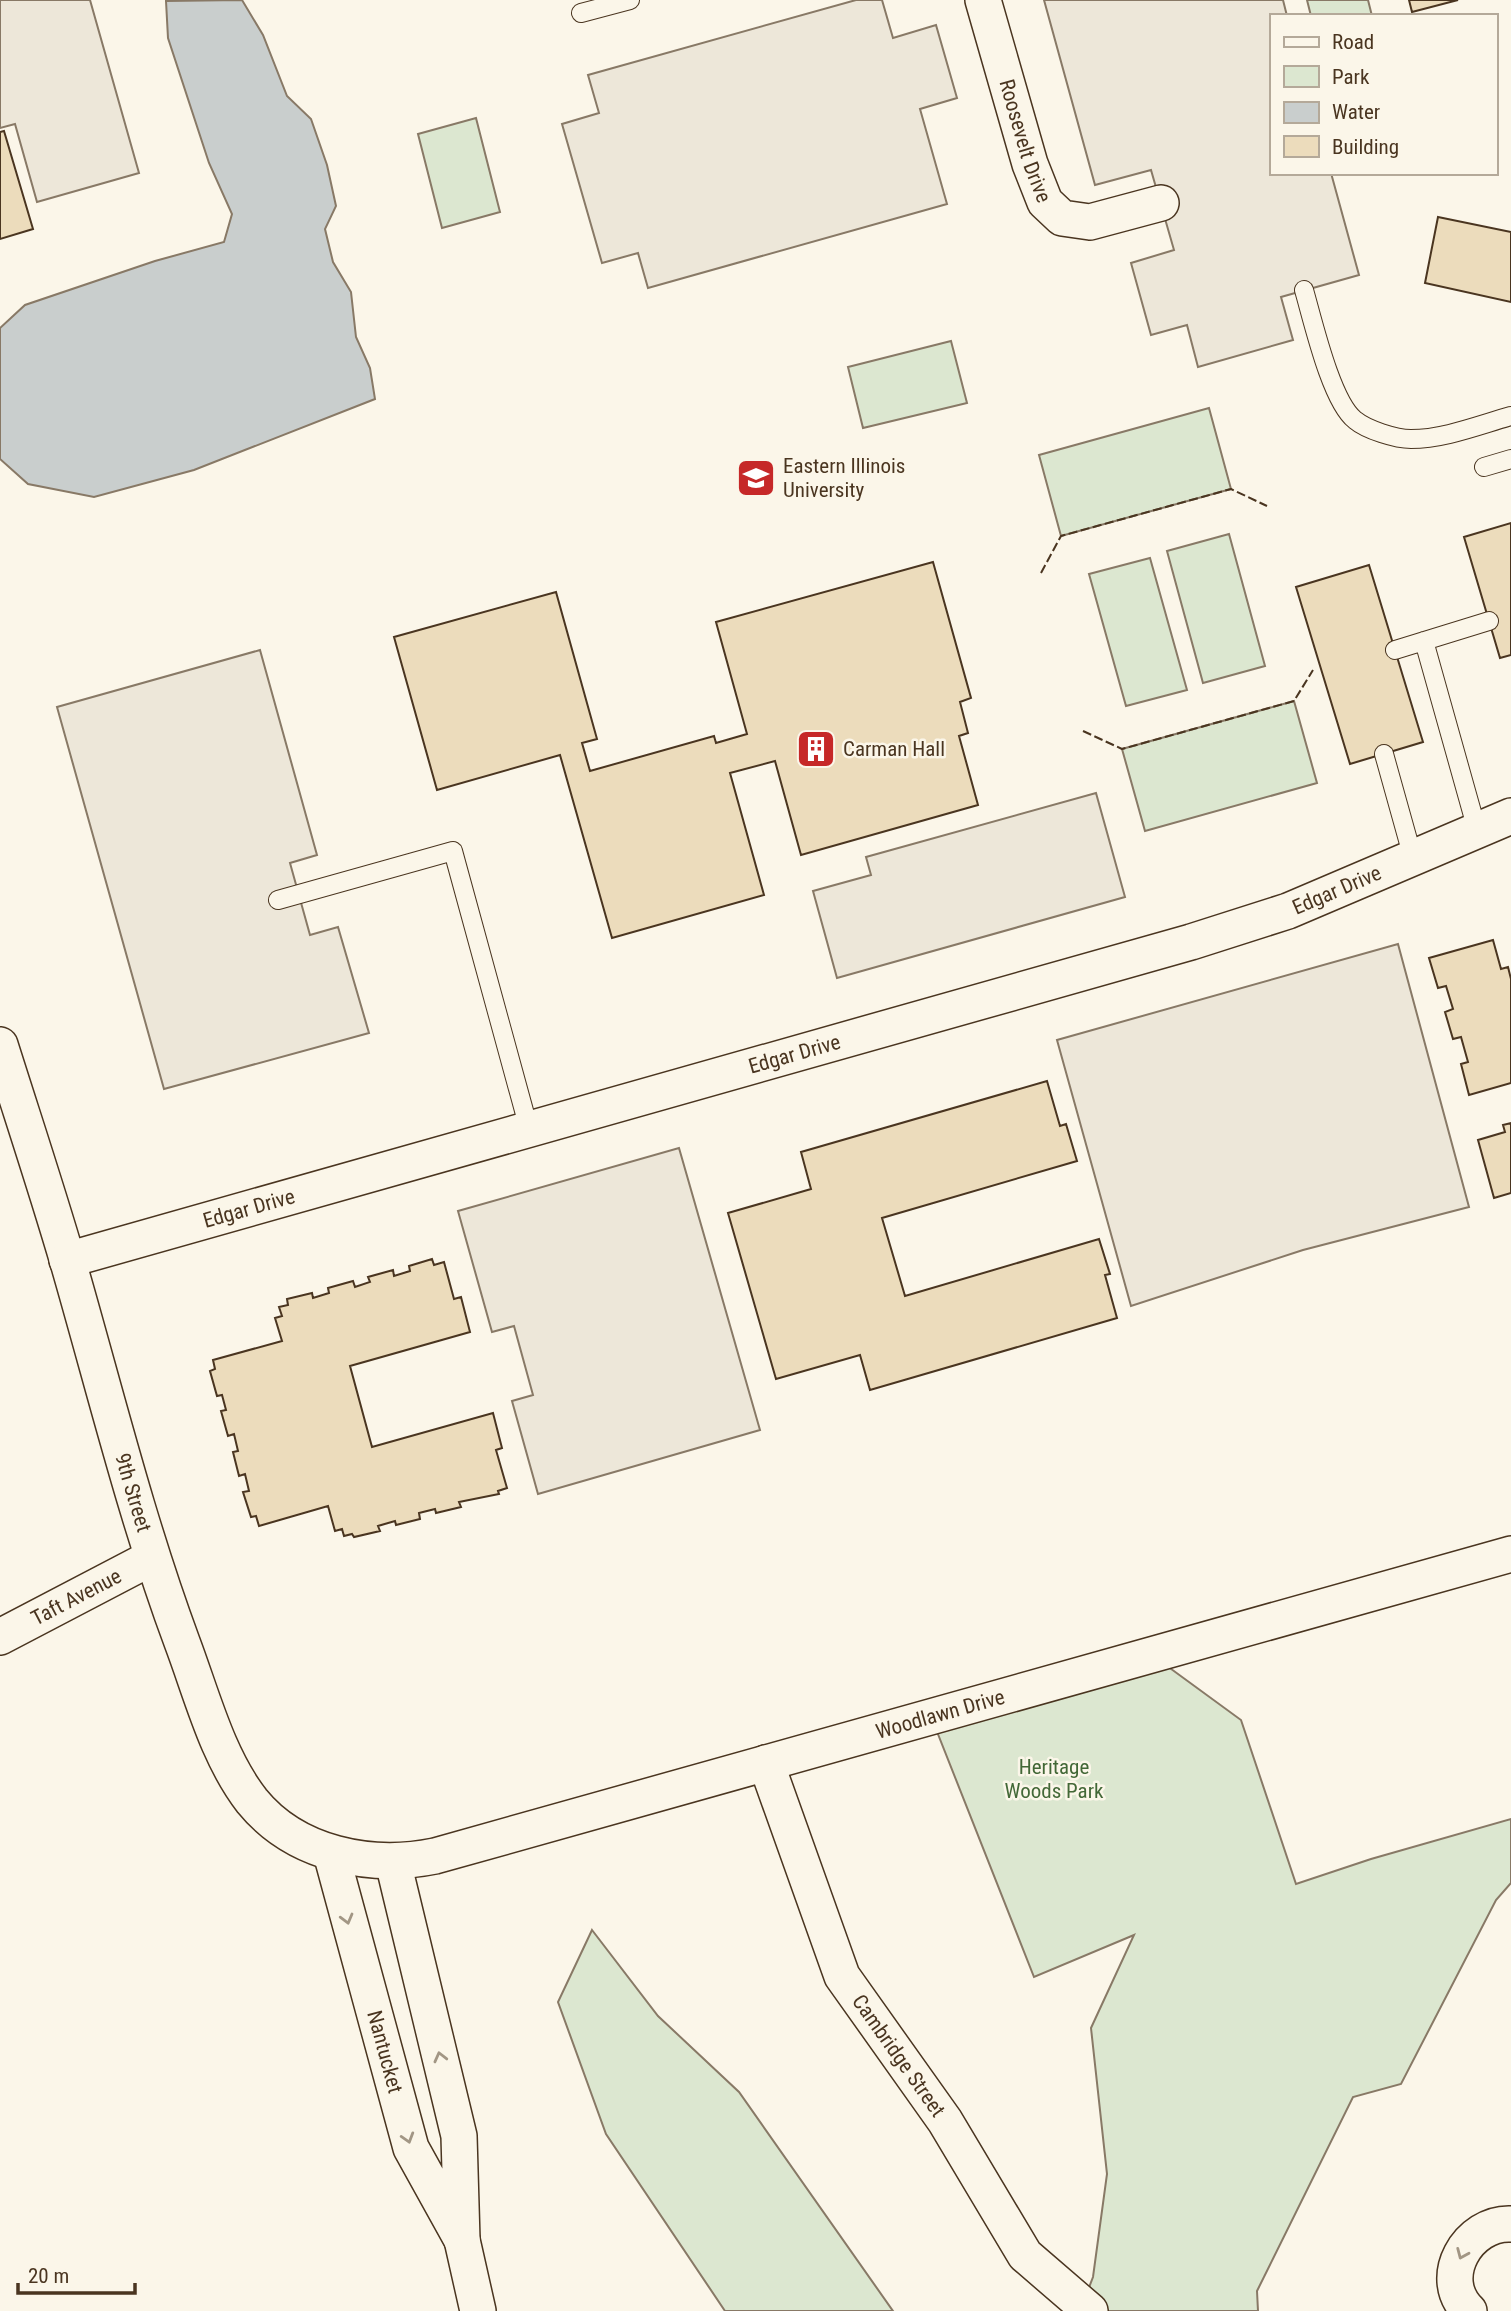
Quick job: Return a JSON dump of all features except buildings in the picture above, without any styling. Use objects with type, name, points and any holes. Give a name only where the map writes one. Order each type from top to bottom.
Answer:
[{"type":"street","name":"Roosevelt Drive","points":[[983,0],[1030,164],[1045,202],[1062,218],[1090,222],[1161,204]]},
{"type":"street","name":"Edgar Drive","points":[[67,1260],[1191,942],[1288,911],[1511,816]]},
{"type":"street","name":"9th Street","points":[[0,1045],[67,1260],[151,1558],[232,1772],[254,1803],[286,1832],[331,1853],[381,1862]]},
{"type":"street","name":"Woodlawn Drive","points":[[381,1862],[435,1856],[1511,1554]]},
{"type":"street","name":"Taft Avenue","points":[[0,1637],[151,1558]]},
{"type":"street","name":"Cambridge Street","points":[[766,1763],[842,1976],[945,2121],[1025,2255],[1090,2311]]},
{"type":"street","name":"Nantucket","points":[[331,1853],[411,2148],[462,2240]]},
{"type":"street","name":"Nantucket","points":[[381,1862],[459,2136],[462,2240],[478,2311]]},
{"type":"street","points":[[1469,2311],[1460,2299],[1455,2282],[1459,2257],[1468,2242],[1483,2229],[1511,2224]]},
{"type":"lane","points":[[582,13],[630,0]]},
{"type":"lane","points":[[1304,290],[1328,370],[1340,399],[1355,420],[1409,439],[1437,435],[1511,416]]},
{"type":"lane","points":[[1484,467],[1511,459]]},
{"type":"lane","points":[[1395,650],[1489,621]]},
{"type":"lane","points":[[1424,641],[1477,830]]},
{"type":"lane","points":[[1384,754],[1413,858]]},
{"type":"lane","points":[[278,900],[453,851],[529,1129]]},
{"type":"green space","points":[[1307,0],[1368,0],[1372,14],[1310,14]]},
{"type":"green space","points":[[476,118],[500,212],[442,228],[418,134]]},
{"type":"green space","points":[[951,341],[967,403],[863,428],[848,367]]},
{"type":"green space","points":[[1209,408],[1231,489],[1061,536],[1039,455]]},
{"type":"green space","points":[[1229,534],[1265,666],[1203,683],[1167,551]]},
{"type":"green space","points":[[1150,558],[1187,690],[1126,706],[1089,574]]},
{"type":"green space","points":[[1294,701],[1317,783],[1145,831],[1122,749]]},
{"type":"green space","name":"Heritage Woods Park","points":[[1152,1655],[1241,1720],[1296,1884],[1371,1859],[1511,1819],[1511,1883],[1496,1900],[1401,2084],[1353,2097],[1257,2291],[1258,2311],[1080,2311],[1093,2277],[1107,2174],[1091,2028],[1134,1935],[1034,1977],[932,1719]]},
{"type":"green space","points":[[592,1930],[658,2016],[739,2092],[893,2311],[725,2311],[606,2134],[558,2002]]},
{"type":"shaded area","points":[[0,0],[90,0],[139,173],[37,202],[15,124],[0,128]]},
{"type":"shaded area","points":[[856,0],[882,0],[893,38],[936,25],[957,98],[920,109],[947,204],[648,288],[638,253],[602,263],[562,124],[599,113],[588,75]]},
{"type":"shaded area","points":[[1044,0],[1283,0],[1286,14],[1270,14],[1270,175],[1332,175],[1359,275],[1281,297],[1293,340],[1198,367],[1187,325],[1151,335],[1131,263],[1174,250],[1151,170],[1095,185]]},
{"type":"shaded area","points":[[260,650],[317,855],[290,863],[310,935],[338,927],[369,1033],[164,1089],[57,707]]},
{"type":"shaded area","points":[[1096,793],[1125,897],[837,978],[813,891],[871,875],[866,857]]},
{"type":"shaded area","points":[[1398,944],[1469,1207],[1303,1250],[1131,1306],[1057,1040]]},
{"type":"shaded area","points":[[679,1148],[760,1430],[538,1494],[512,1401],[533,1395],[514,1326],[492,1332],[458,1211]]},
{"type":"water","points":[[242,0],[263,35],[287,96],[311,119],[327,165],[336,206],[325,229],[333,262],[351,292],[356,337],[370,368],[375,399],[194,470],[94,497],[28,484],[0,459],[0,328],[25,305],[155,261],[224,242],[232,214],[209,163],[168,38],[166,1]]},
{"type":"fence","points":[[1041,573],[1061,536],[1231,489],[1267,506]]},
{"type":"fence","points":[[1083,731],[1122,749],[1294,701],[1313,670]]},
{"type":"place","name":"Eastern Illinois University","points":[[756,478]]},
{"type":"place","name":"Carman Hall","points":[[816,749]]}]
